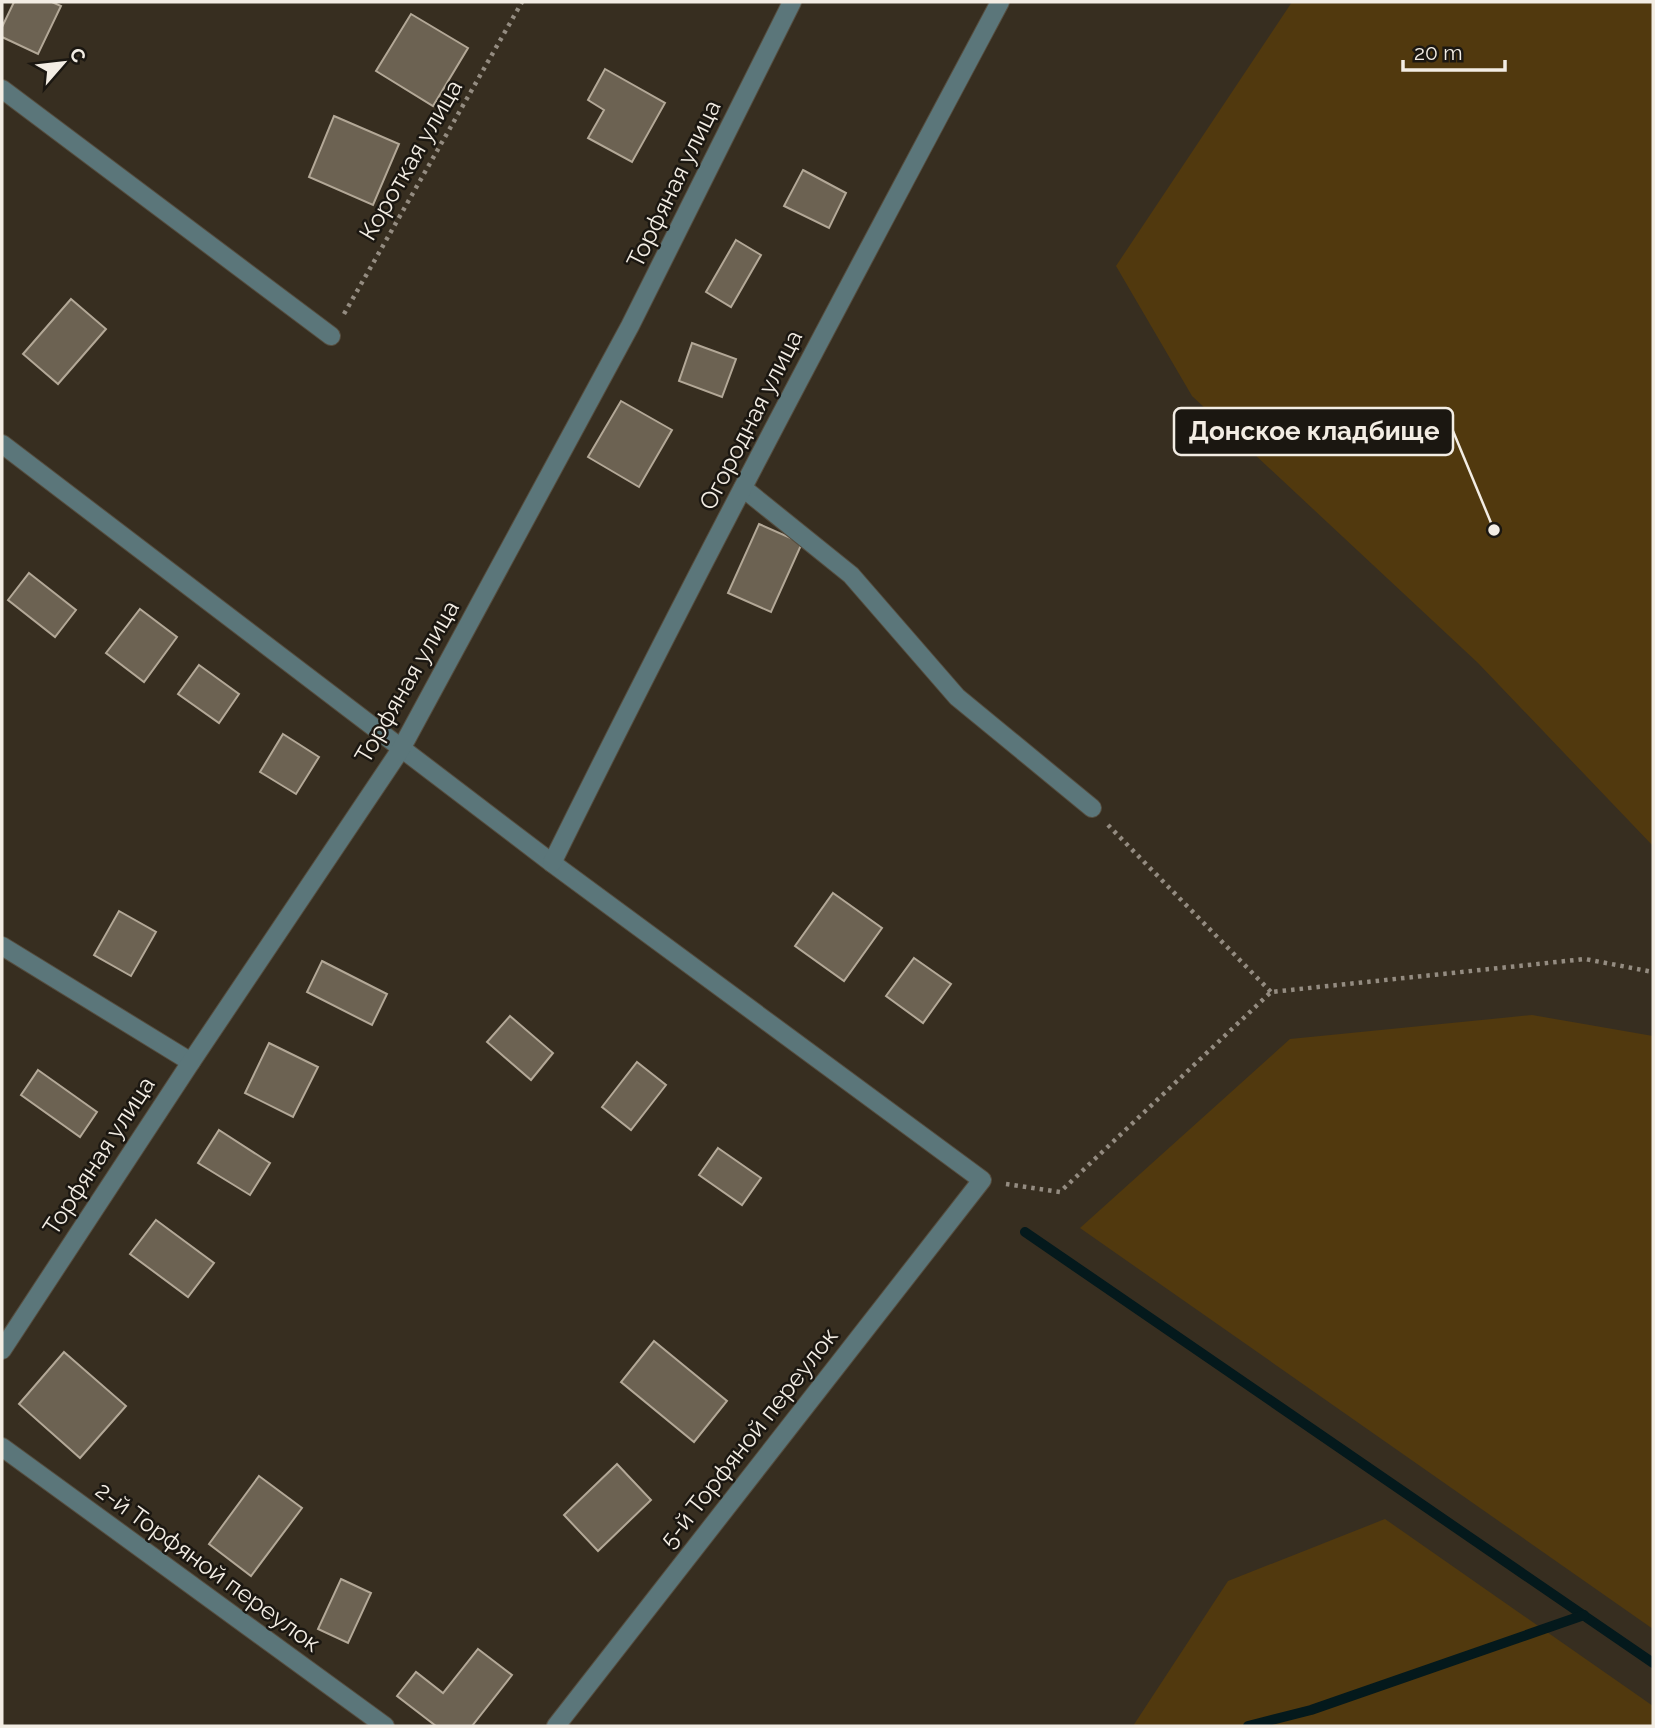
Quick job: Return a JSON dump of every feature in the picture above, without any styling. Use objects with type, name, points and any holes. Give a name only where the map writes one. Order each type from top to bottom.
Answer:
[{"type":"street","name":"Торфяная улица","points":[[2,1350],[401,749],[631,326],[792,2]]},
{"type":"street","name":"Огородная улица","points":[[552,863],[743,488],[1000,2]]},
{"type":"street","points":[[2,89],[331,336]]},
{"type":"street","points":[[2,444],[552,863],[982,1180]]},
{"type":"street","points":[[743,488],[851,575],[957,697],[1092,808]]},
{"type":"street","points":[[2,946],[191,1062]]},
{"type":"street","name":"5-й Торфяной переулок","points":[[556,1726],[982,1180]]},
{"type":"street","name":"2-й Торфяной переулок","points":[[2,1447],[385,1726]]},
{"type":"path","name":"Короткая улица","points":[[331,336],[522,2]]},
{"type":"path","points":[[1092,808],[1271,992]]},
{"type":"path","points":[[982,1180],[1060,1192],[1271,992],[1585,959],[1653,972]]},
{"type":"shaded area","points":[[1292,2],[1653,2],[1653,846],[1478,663],[1192,396],[1116,266]]},
{"type":"shaded area","points":[[1532,1015],[1653,1036],[1653,1629],[1080,1228],[1290,1039]]},
{"type":"shaded area","points":[[1385,1519],[1653,1706],[1653,1726],[1133,1726],[1228,1581]]},
{"type":"building","points":[[14,2],[52,2],[61,6],[38,54],[2,37],[2,27]]},
{"type":"building","points":[[411,14],[468,48],[433,106],[376,71]]},
{"type":"building","points":[[605,69],[665,103],[632,162],[588,138],[604,110],[588,100]]},
{"type":"building","points":[[334,116],[399,144],[373,205],[309,177]]},
{"type":"building","points":[[803,170],[846,193],[829,228],[784,206]]},
{"type":"building","points":[[736,240],[761,255],[731,307],[706,292]]},
{"type":"building","points":[[71,299],[106,329],[58,384],[23,354]]},
{"type":"building","points":[[692,343],[736,359],[722,397],[679,381]]},
{"type":"building","points":[[621,401],[672,430],[639,487],[588,457]]},
{"type":"building","points":[[759,524],[802,543],[771,612],[728,593]]},
{"type":"building","points":[[29,573],[76,610],[55,637],[8,600]]},
{"type":"building","points":[[140,609],[177,637],[144,682],[106,653]]},
{"type":"building","points":[[199,665],[239,694],[219,723],[178,694]]},
{"type":"building","points":[[283,734],[319,757],[296,794],[260,772]]},
{"type":"building","points":[[833,893],[882,928],[844,981],[795,946]]},
{"type":"building","points":[[119,911],[156,932],[131,976],[94,955]]},
{"type":"building","points":[[914,958],[951,984],[923,1023],[886,996]]},
{"type":"building","points":[[322,961],[387,994],[372,1025],[307,992]]},
{"type":"building","points":[[510,1016],[553,1053],[531,1080],[487,1042]]},
{"type":"building","points":[[269,1043],[318,1067],[293,1117],[245,1093]]},
{"type":"building","points":[[637,1062],[666,1085],[631,1130],[602,1107]]},
{"type":"building","points":[[38,1070],[97,1112],[80,1137],[21,1095]]},
{"type":"building","points":[[219,1130],[270,1163],[250,1195],[198,1163]]},
{"type":"building","points":[[718,1148],[761,1178],[742,1205],[699,1175]]},
{"type":"building","points":[[156,1220],[214,1263],[188,1297],[130,1254]]},
{"type":"building","points":[[654,1341],[727,1401],[694,1442],[621,1382]]},
{"type":"building","points":[[64,1352],[126,1406],[80,1458],[19,1404]]},
{"type":"building","points":[[617,1464],[651,1500],[598,1551],[564,1515]]},
{"type":"building","points":[[259,1476],[302,1508],[251,1576],[209,1544]]},
{"type":"building","points":[[341,1579],[371,1593],[348,1643],[318,1629]]},
{"type":"building","points":[[478,1649],[512,1675],[472,1726],[436,1726],[397,1696],[416,1672],[443,1693]]},
{"type":"waterway","points":[[1025,1232],[1653,1663]]},
{"type":"waterway","points":[[1248,1726],[1311,1710],[1584,1615]]},
{"type":"place","name":"Донское кладбище","points":[[1494,530]]}]
